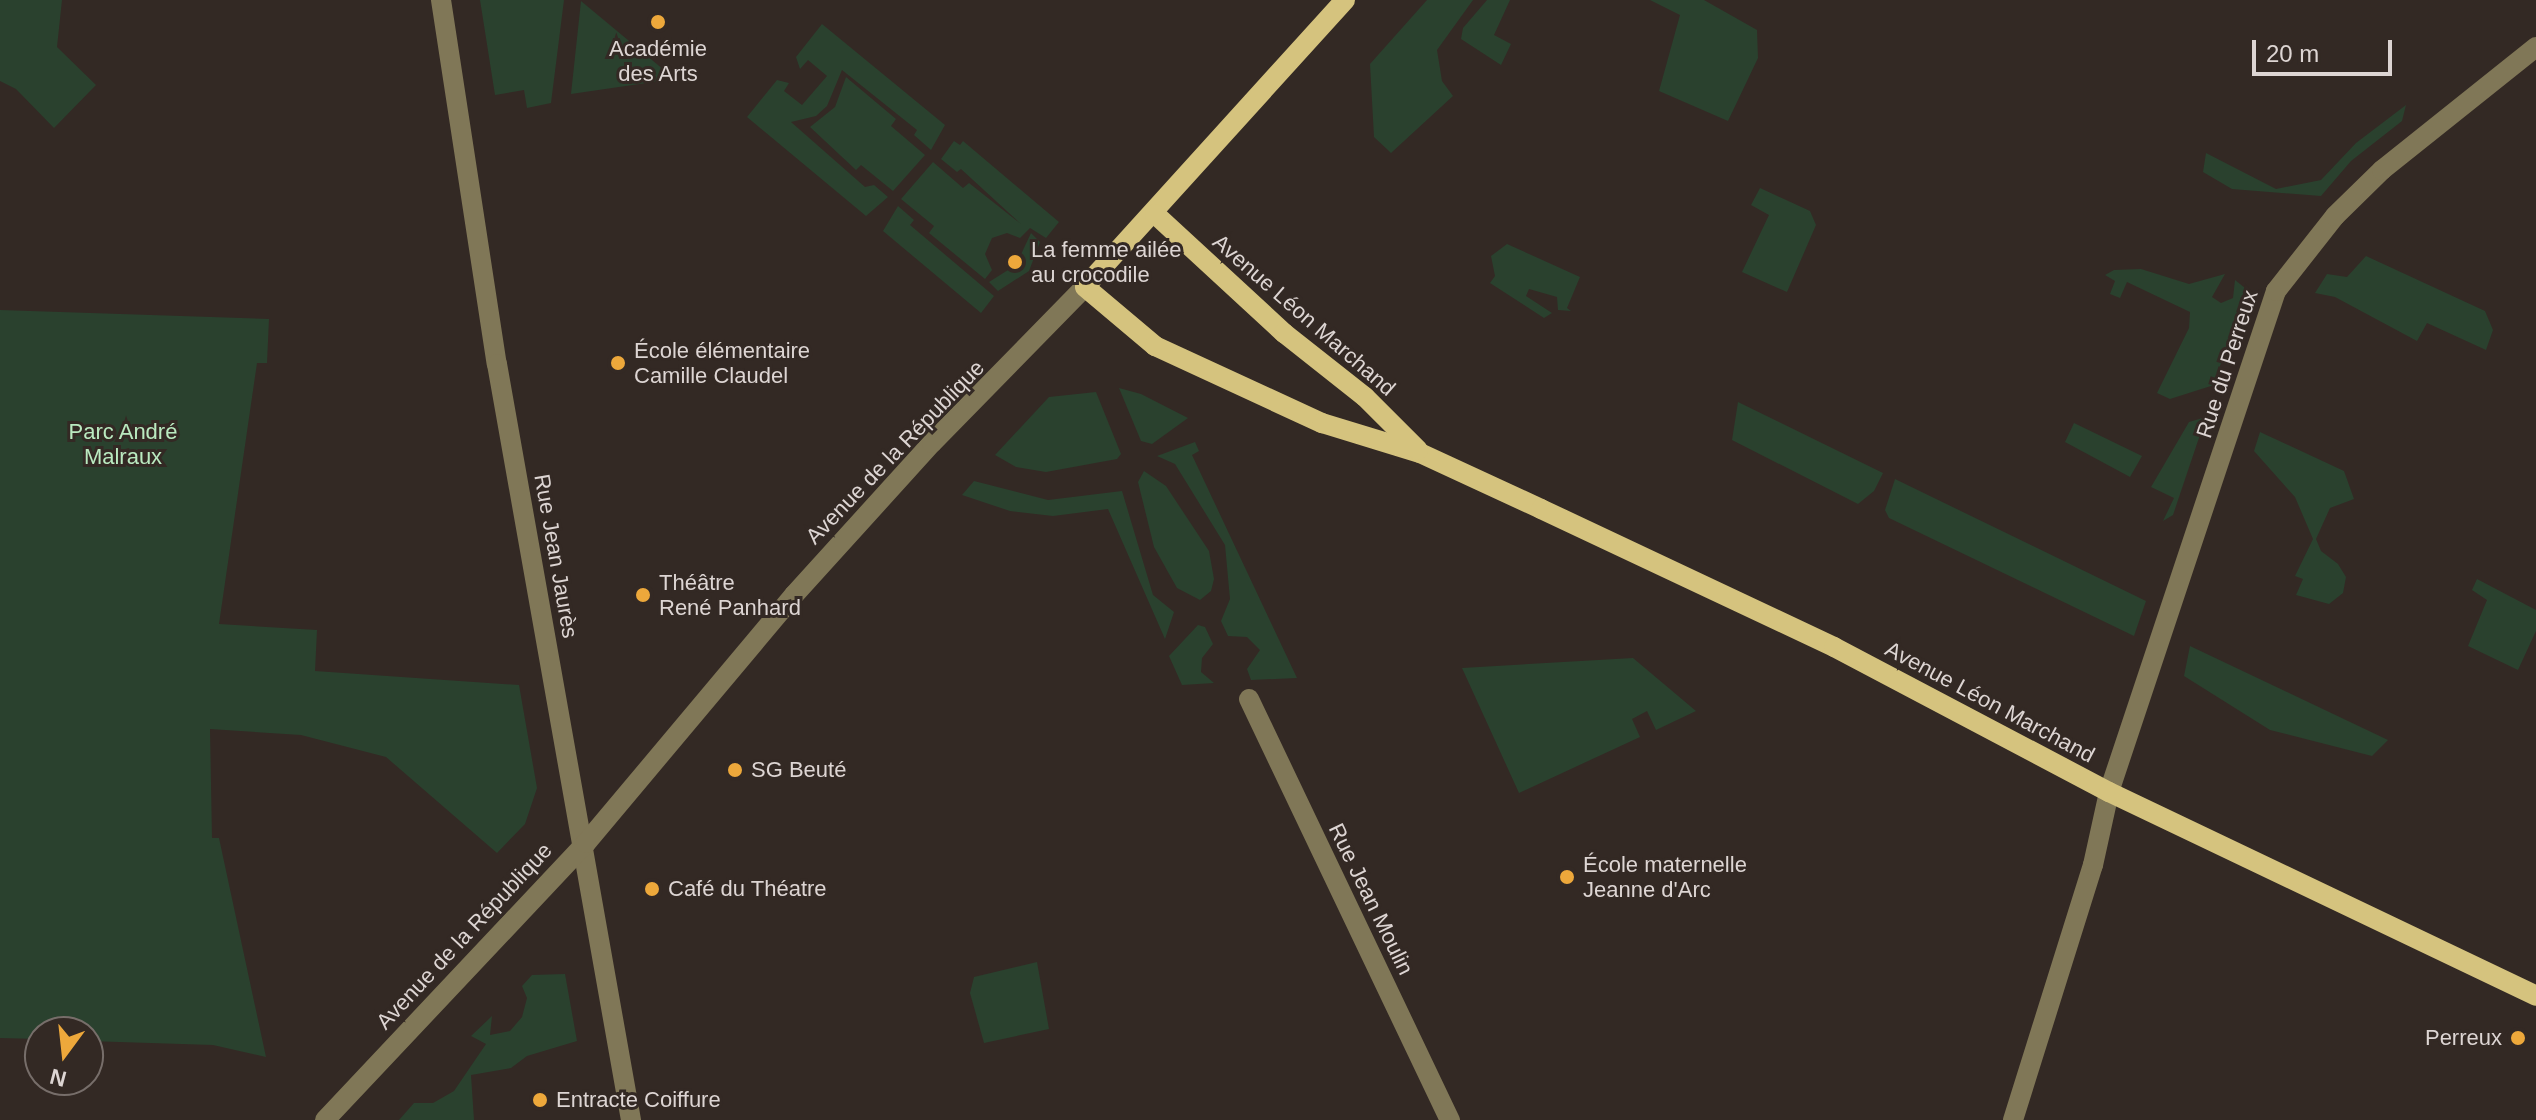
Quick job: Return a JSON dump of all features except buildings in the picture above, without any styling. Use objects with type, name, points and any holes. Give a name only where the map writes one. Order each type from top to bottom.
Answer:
[{"type":"main road","name":"Avenue de la République","points":[[1085,287],[1155,214],[1345,0]]},
{"type":"main road","name":"Avenue Léon Marchand","points":[[1155,214],[1284,333],[1365,397],[1420,453]]},
{"type":"main road","name":"Avenue Léon Marchand","points":[[1085,287],[1155,346],[1322,423],[1420,453],[1834,647],[2109,792],[2536,996]]},
{"type":"street","name":"Rue Jean Jaurès","points":[[441,0],[500,380],[586,843],[631,1120]]},
{"type":"street","name":"Rue du Perreux","points":[[2013,1120],[2093,865],[2109,792],[2276,291],[2335,216],[2382,170],[2536,47]]},
{"type":"street","name":"Avenue de la République","points":[[325,1120],[586,843],[804,584],[1085,287]]},
{"type":"street","name":"Rue Jean Moulin","points":[[1249,699],[1450,1120]]},
{"type":"green space","points":[[0,0],[62,0],[57,47],[96,85],[54,128],[16,89],[0,81]]},
{"type":"green space","points":[[480,0],[564,0],[551,103],[527,108],[524,90],[495,95]]},
{"type":"green space","points":[[1427,0],[1473,0],[1437,50],[1442,81],[1453,96],[1391,153],[1374,137],[1370,64]]},
{"type":"green space","points":[[1487,0],[1510,0],[1494,35],[1511,44],[1501,65],[1461,39],[1463,28]]},
{"type":"green space","points":[[1650,0],[1704,0],[1757,30],[1758,58],[1728,121],[1659,91],[1680,15]]},
{"type":"green space","points":[[581,1],[664,70],[665,76],[660,81],[571,94]]},
{"type":"green space","points":[[822,24],[945,125],[931,150],[914,135],[917,130],[842,70],[827,106],[816,116],[791,122],[865,187],[874,185],[888,197],[866,216],[747,117],[777,80],[789,83],[784,91],[802,105],[827,76],[808,60],[800,69],[796,57]]},
{"type":"green space","points":[[846,77],[896,119],[891,126],[925,155],[893,191],[861,165],[856,170],[810,127],[835,107]]},
{"type":"green space","points":[[2406,105],[2402,121],[2351,161],[2321,196],[2232,189],[2203,172],[2206,153],[2276,189],[2321,180],[2356,143]]},
{"type":"green space","points":[[954,141],[960,145],[963,141],[1059,222],[1046,238],[1030,228],[1020,238],[1007,233],[992,238],[985,254],[992,270],[985,279],[929,233],[934,226],[901,199],[933,162],[963,188],[969,183],[1021,224],[961,169],[957,172],[941,159]]},
{"type":"green space","points":[[1760,188],[1810,211],[1816,225],[1787,292],[1742,272],[1769,215],[1751,205]]},
{"type":"green space","points":[[898,206],[914,220],[910,225],[994,296],[981,313],[883,231]]},
{"type":"green space","points":[[1031,233],[1040,242],[1029,271],[998,291],[989,282],[1016,265]]},
{"type":"green space","points":[[1507,244],[1580,277],[1567,308],[1571,311],[1558,310],[1557,297],[1529,289],[1526,296],[1552,313],[1544,318],[1490,283],[1495,276],[1491,256]]},
{"type":"green space","points":[[2366,256],[2485,311],[2493,330],[2486,350],[2427,323],[2417,341],[2335,297],[2315,293],[2327,274],[2347,277]]},
{"type":"green space","points":[[2141,269],[2189,284],[2225,274],[2212,297],[2221,303],[2233,298],[2235,280],[2245,288],[2214,385],[2170,399],[2157,393],[2189,328],[2190,312],[2127,282],[2120,298],[2110,294],[2115,281],[2105,275],[2114,270]]},
{"type":"green space","name":"Parc André Malraux","points":[[0,310],[269,319],[267,363],[257,363],[219,624],[317,630],[315,671],[519,685],[537,788],[525,824],[497,853],[386,757],[301,735],[210,729],[212,838],[219,838],[266,1057],[213,1045],[104,1042],[104,1016],[24,1016],[24,1039],[0,1038]]},
{"type":"green space","points":[[1119,388],[1141,394],[1188,418],[1152,444],[1141,441]]},
{"type":"green space","points":[[1096,392],[1121,454],[1117,459],[1046,472],[1016,467],[995,455],[1049,397]]},
{"type":"green space","points":[[1738,402],[1883,473],[1874,491],[1858,504],[1732,440]]},
{"type":"green space","points":[[2206,417],[2173,515],[2163,521],[2174,498],[2151,487],[2189,422]]},
{"type":"green space","points":[[2074,423],[2142,456],[2130,477],[2065,442]]},
{"type":"green space","points":[[2260,432],[2344,471],[2354,499],[2330,508],[2316,539],[2321,551],[2338,564],[2346,577],[2343,593],[2329,604],[2296,595],[2303,579],[2295,576],[2313,539],[2295,497],[2254,451]]},
{"type":"green space","points":[[1195,442],[1199,451],[1192,455],[1297,678],[1251,680],[1247,669],[1260,650],[1247,637],[1228,636],[1221,621],[1230,599],[1225,545],[1175,464],[1157,456]]},
{"type":"green space","points":[[1144,471],[1166,486],[1209,551],[1214,579],[1211,591],[1200,600],[1177,588],[1154,547],[1138,482]]},
{"type":"green space","points":[[1895,479],[2146,601],[2134,636],[1889,518],[1885,510]]},
{"type":"green space","points":[[974,481],[1048,500],[1122,491],[1153,595],[1174,612],[1165,639],[1108,509],[1053,516],[1010,511],[962,495]]},
{"type":"green space","points":[[2477,579],[2536,610],[2536,631],[2518,670],[2468,646],[2487,600],[2472,590]]},
{"type":"green space","points":[[1198,625],[1205,627],[1213,644],[1202,658],[1201,672],[1214,683],[1182,685],[1169,656]]},
{"type":"green space","points":[[2190,646],[2388,740],[2372,756],[2270,730],[2184,676]]},
{"type":"green space","points":[[1633,658],[1696,711],[1656,730],[1647,711],[1632,719],[1640,737],[1519,793],[1462,668]]},
{"type":"green space","points":[[1037,962],[1049,1029],[984,1043],[970,993],[974,977]]},
{"type":"green space","points":[[565,974],[577,1041],[527,1056],[511,1068],[471,1075],[474,1120],[399,1120],[414,1103],[433,1103],[454,1091],[486,1044],[471,1036],[492,1016],[490,1035],[510,1031],[522,1017],[527,998],[522,986],[532,975]]},
{"type":"place","name":"Académie des Arts","points":[[658,22]]},
{"type":"place","name":"La femme ailée au crocodile","points":[[1015,262]]},
{"type":"place","name":"École élémentaire Camille Claudel","points":[[618,363]]},
{"type":"place","name":"Théâtre René Panhard","points":[[643,595]]},
{"type":"place","name":"SG Beuté","points":[[735,770]]},
{"type":"place","name":"École maternelle Jeanne d'Arc","points":[[1567,877]]},
{"type":"place","name":"Café du Théatre","points":[[652,889]]},
{"type":"place","name":"Perreux","points":[[2518,1038]]},
{"type":"place","name":"Entracte Coiffure","points":[[540,1100]]}]
